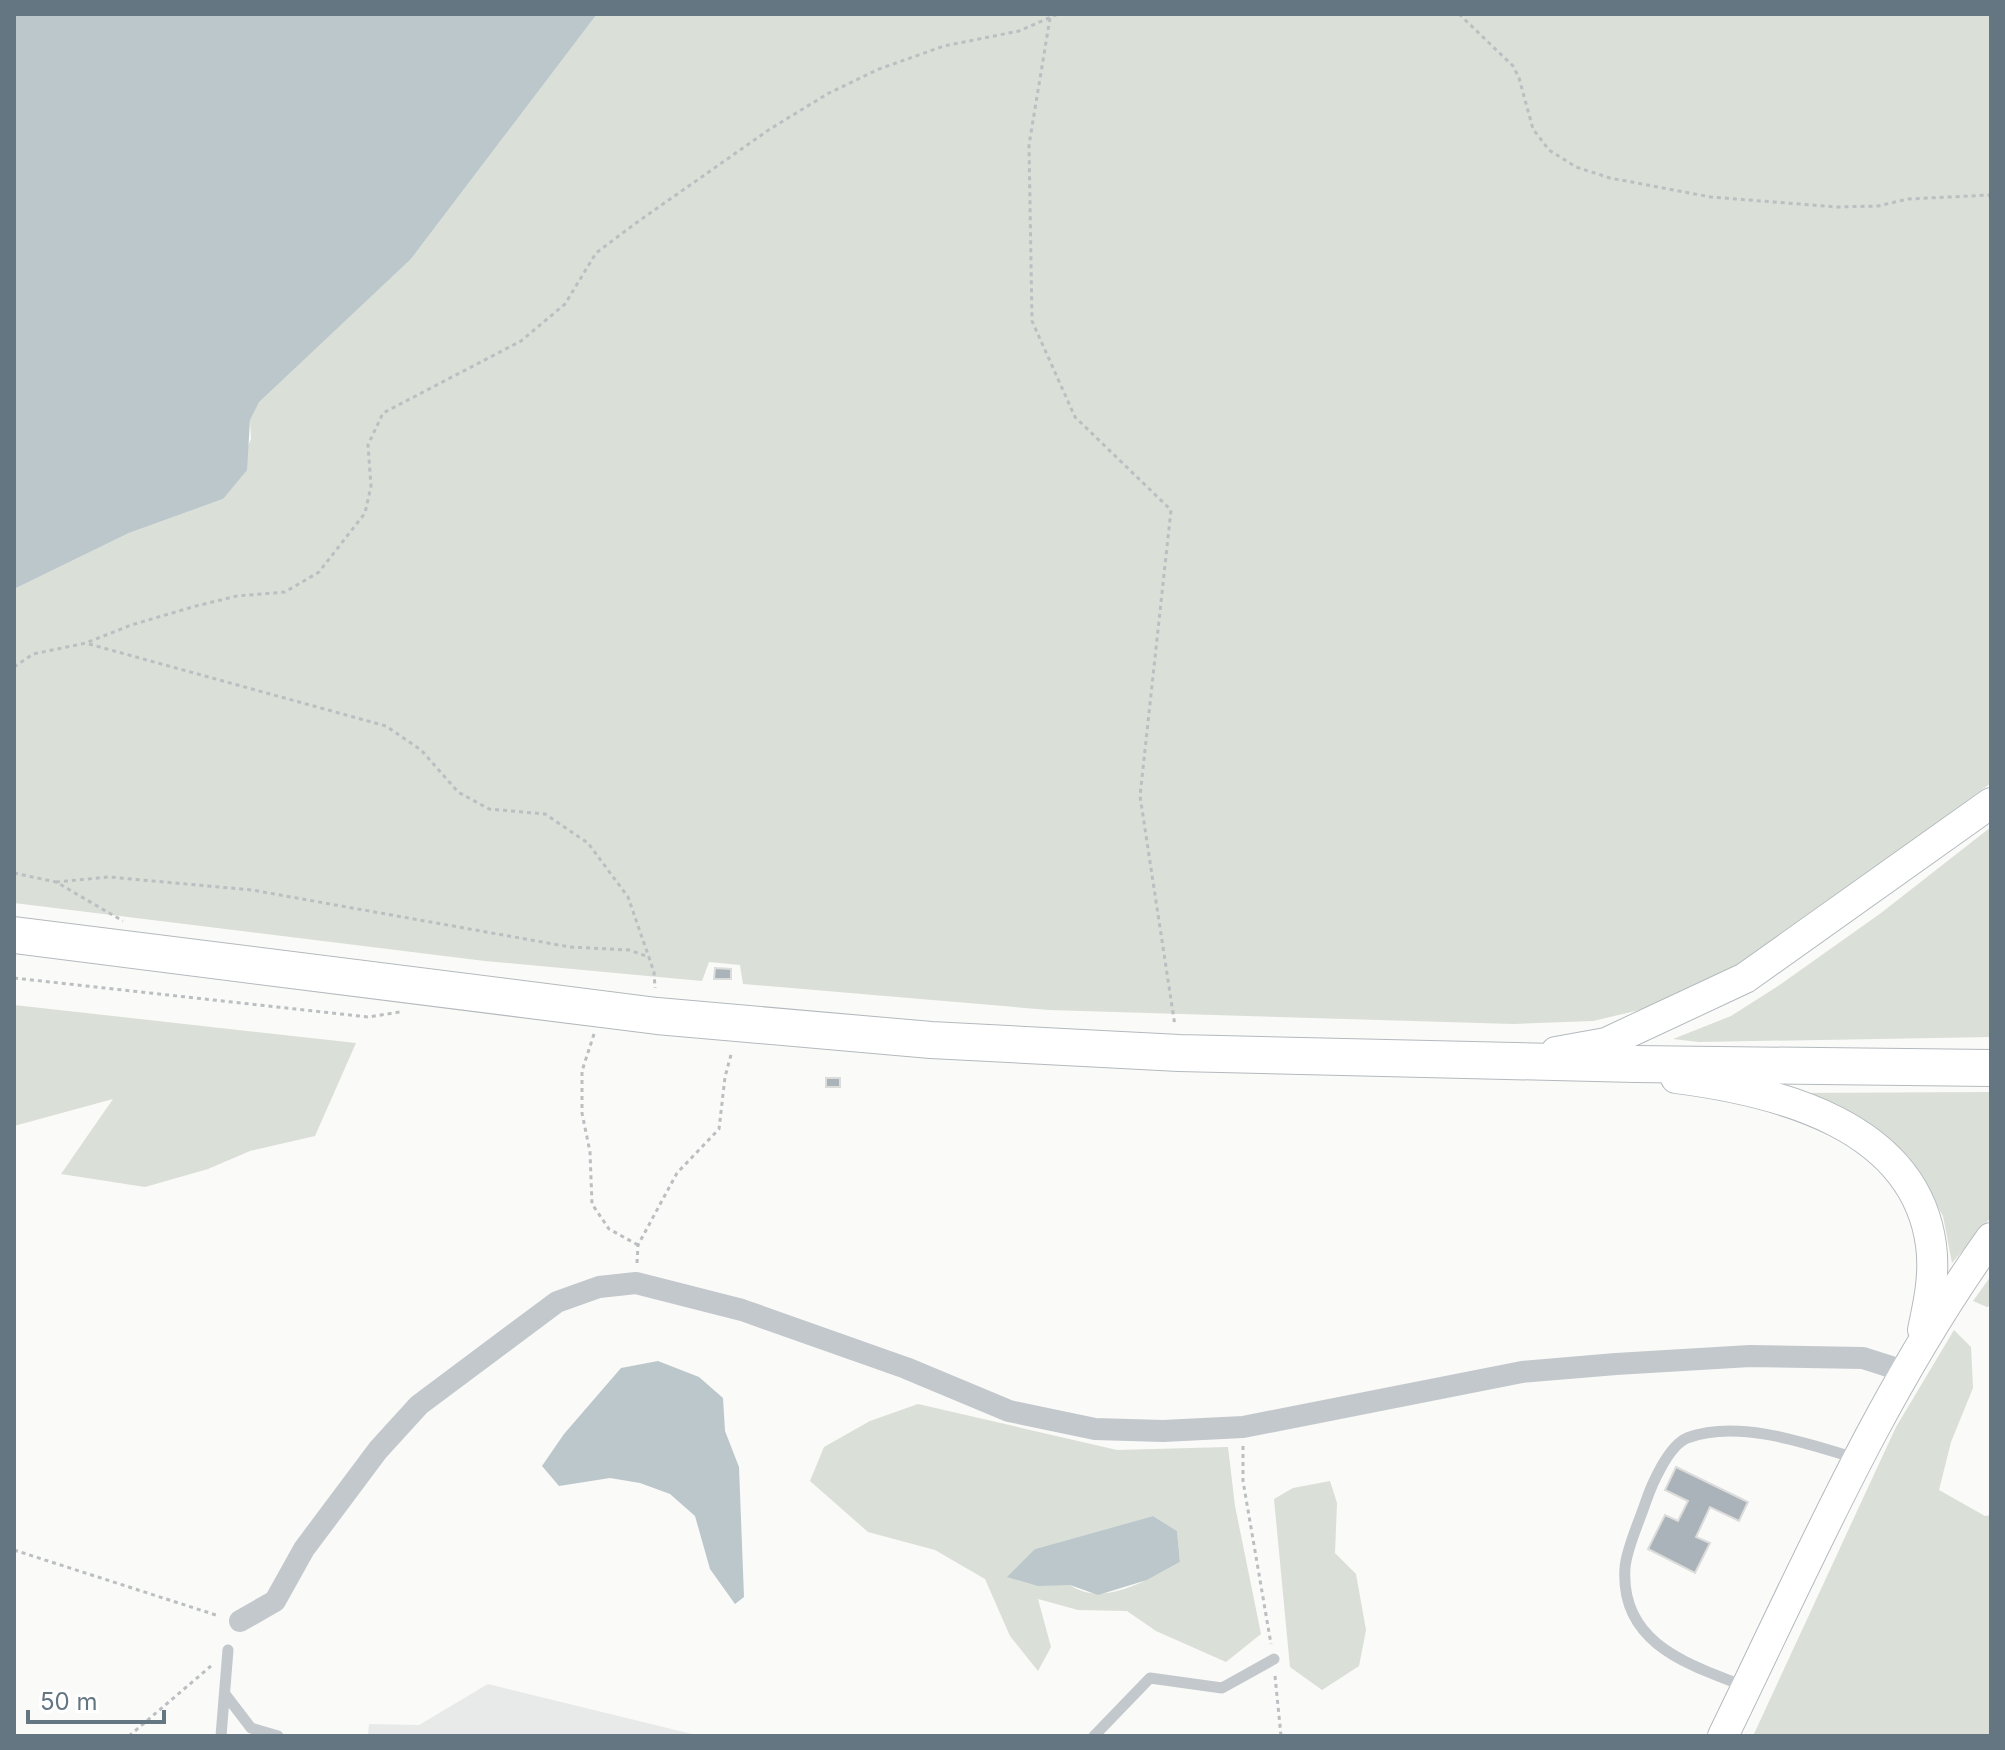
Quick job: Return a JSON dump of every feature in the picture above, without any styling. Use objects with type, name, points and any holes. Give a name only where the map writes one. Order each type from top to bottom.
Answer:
[{"type":"highway","points":[[14,935],[657,1016],[945,1041],[1179,1053],[1470,1061],[1991,1068]]},
{"type":"main road","points":[[1470,1061],[1509,1054],[1564,1051],[1606,1043],[1745,978],[1991,803]]},
{"type":"main road","points":[[1635,1064],[1660,1075],[1750,1089],[1813,1110],[1878,1148],[1901,1169],[1923,1210],[1931,1246],[1932,1285],[1913,1362]]},
{"type":"main road","points":[[1723,1736],[1860,1459],[1913,1362],[1991,1238]]},
{"type":"street","points":[[240,1621],[275,1601],[304,1549],[378,1450],[419,1405],[557,1302],[599,1287],[636,1283],[742,1310],[906,1368],[1009,1411],[1095,1429],[1163,1431],[1243,1427],[1522,1372],[1616,1364],[1750,1356],[1913,1362]]},
{"type":"lane","points":[[1747,1687],[1694,1667],[1653,1644],[1630,1610],[1625,1567],[1650,1490],[1667,1458],[1684,1439],[1716,1432],[1788,1438],[1860,1459]]},
{"type":"lane","points":[[221,1736],[228,1650]]},
{"type":"lane","points":[[1094,1736],[1150,1678],[1222,1688],[1274,1659]]},
{"type":"lane","points":[[225,1694],[251,1728],[278,1736]]},
{"type":"path","points":[[14,667],[33,654],[86,643],[131,625],[196,606],[237,596],[285,592],[319,572],[365,513],[371,486],[368,445],[383,413],[521,341],[565,304],[596,253],[770,129],[829,93],[909,56],[1019,31],[1058,14]]},
{"type":"path","points":[[1459,14],[1513,66],[1533,129],[1549,150],[1576,167],[1610,178],[1711,197],[1837,207],[1878,206],[1908,199],[1991,195]]},
{"type":"path","points":[[1050,18],[1029,145],[1032,321],[1075,417],[1171,510],[1140,796],[1179,1053]]},
{"type":"path","points":[[86,643],[386,726],[421,750],[458,792],[468,798],[489,809],[545,814],[588,843],[628,897],[654,972],[657,1016]]},
{"type":"path","points":[[14,873],[56,882],[109,877],[252,890],[570,947],[629,950],[649,957]]},
{"type":"path","points":[[56,882],[127,923],[128,950]]},
{"type":"path","points":[[14,978],[368,1017],[410,1010]]},
{"type":"path","points":[[602,1009],[582,1071],[582,1113],[590,1152],[592,1204],[609,1229],[638,1245]]},
{"type":"path","points":[[636,1283],[638,1245],[677,1173],[719,1129],[725,1077],[739,1024]]},
{"type":"path","points":[[1243,1427],[1243,1481],[1274,1659],[1281,1736]]},
{"type":"path","points":[[14,1550],[207,1614],[240,1621]]},
{"type":"path","points":[[129,1736],[228,1650]]},
{"type":"shaded area","points":[[14,14],[597,14],[411,259],[259,402],[250,420],[247,470],[223,499],[129,533],[14,589]]},
{"type":"shaded area","points":[[597,14],[1991,14],[1991,783],[1740,966],[1665,1004],[1593,1021],[1514,1024],[1049,1010],[743,984],[740,965],[709,962],[702,981],[485,961],[14,903],[14,589],[129,533],[223,499],[251,439],[250,420],[258,402],[411,259]]},
{"type":"shaded area","points":[[1991,827],[1991,1037],[1699,1042],[1673,1039],[1731,1016],[1781,984],[1881,913]]},
{"type":"shaded area","points":[[14,1005],[356,1043],[315,1136],[250,1151],[208,1169],[145,1187],[61,1174],[113,1099],[14,1126]]},
{"type":"shaded area","points":[[1991,1092],[1991,1217],[1952,1263],[1943,1216],[1908,1156],[1868,1130],[1798,1093]]},
{"type":"shaded area","points":[[1991,1276],[1991,1305],[1987,1307],[1973,1301]]},
{"type":"shaded area","points":[[1954,1330],[1971,1347],[1973,1388],[1951,1442],[1939,1490],[1985,1516],[1991,1515],[1991,1736],[1753,1736],[1896,1427]]},
{"type":"shaded area","points":[[658,1361],[699,1377],[723,1398],[725,1431],[739,1467],[744,1597],[735,1604],[710,1569],[695,1516],[670,1494],[640,1483],[610,1478],[559,1486],[542,1466],[564,1434],[621,1368]]},
{"type":"shaded area","points":[[918,1404],[1117,1450],[1228,1447],[1235,1506],[1261,1634],[1226,1662],[1156,1631],[1127,1611],[1078,1610],[1038,1599],[1051,1647],[1038,1671],[1010,1636],[985,1579],[935,1550],[868,1532],[810,1481],[824,1447],[870,1421]],"holes":[[[1153,1516],[1177,1531],[1180,1562],[1140,1583],[1097,1594],[1070,1585],[1035,1549]]]},
{"type":"shaded area","points":[[1330,1481],[1337,1503],[1335,1553],[1356,1574],[1366,1630],[1359,1666],[1322,1690],[1290,1667],[1274,1499],[1293,1488]]},
{"type":"shaded area","points":[[1153,1516],[1177,1531],[1180,1562],[1147,1580],[1098,1595],[1070,1585],[1038,1586],[1007,1577],[1035,1549]]},
{"type":"shaded area","points":[[488,1684],[700,1736],[368,1736],[369,1724],[419,1725]]},
{"type":"building","points":[[715,968],[731,969],[731,979],[714,979]]},
{"type":"building","points":[[826,1078],[840,1078],[840,1087],[826,1087]]},
{"type":"building","points":[[1676,1467],[1748,1502],[1739,1521],[1710,1507],[1696,1537],[1710,1543],[1695,1573],[1648,1549],[1665,1515],[1678,1521],[1688,1501],[1665,1490]]}]
